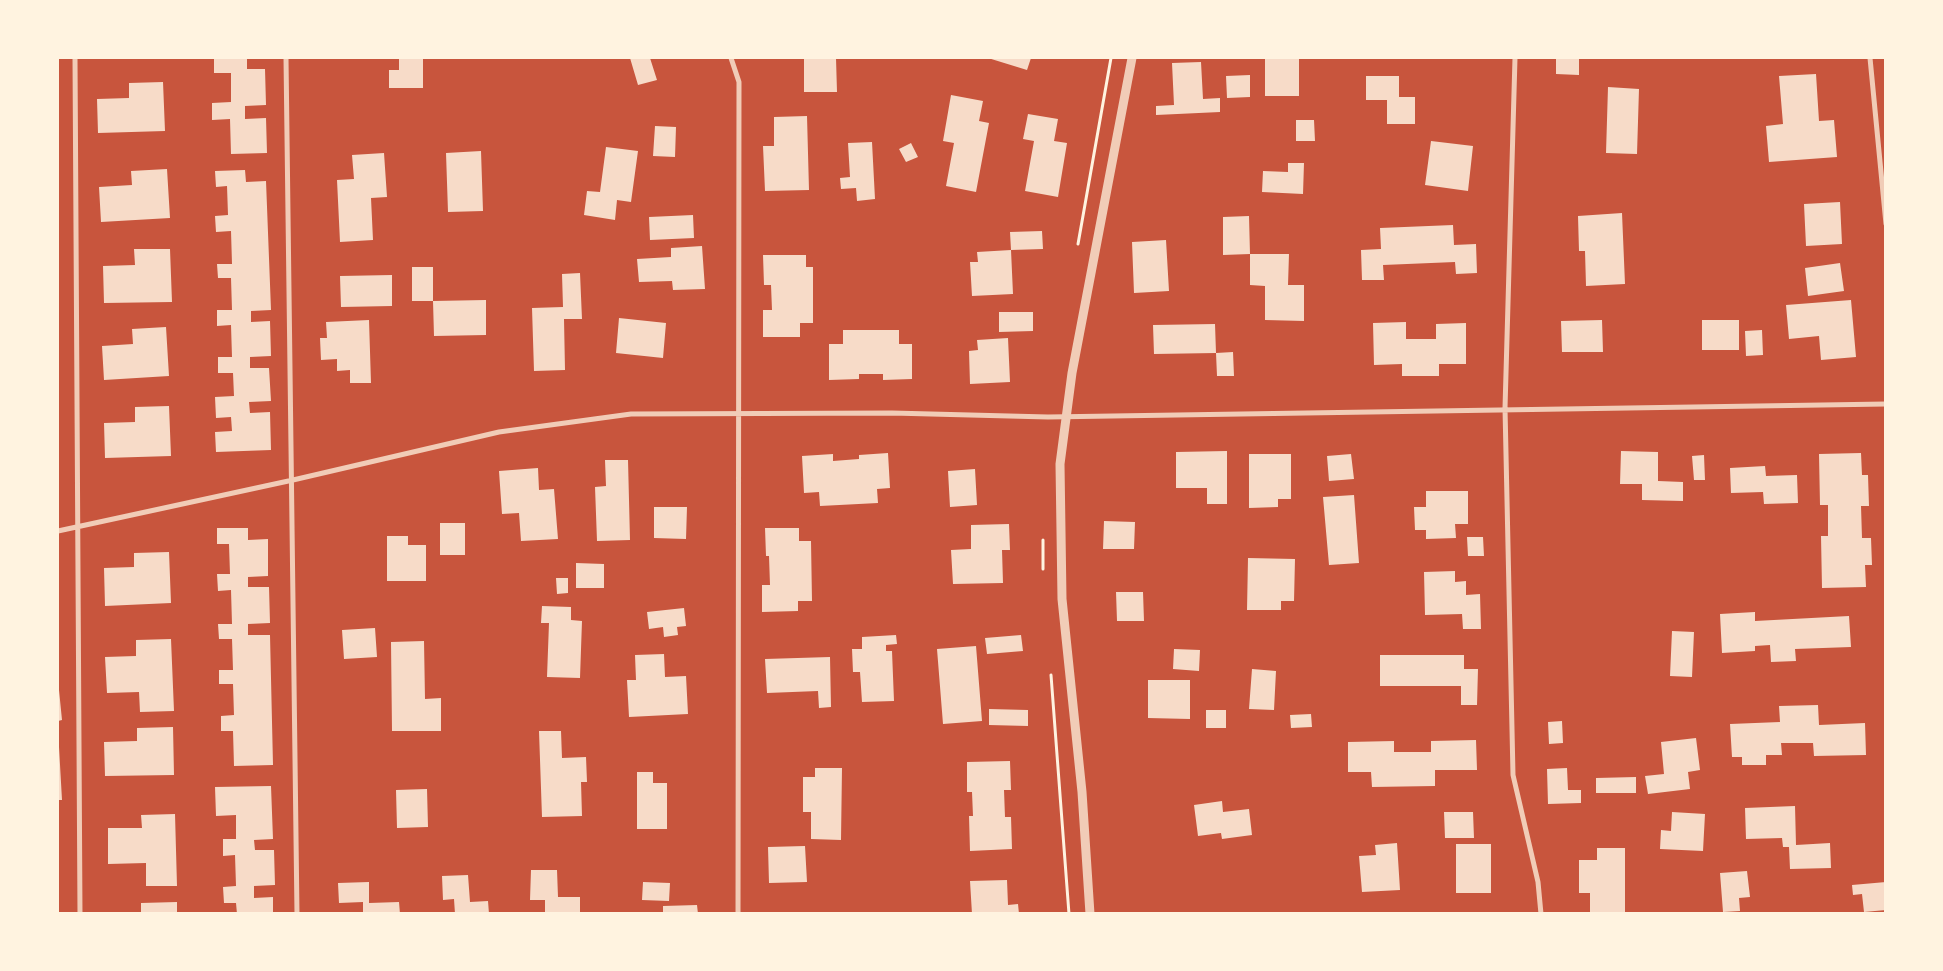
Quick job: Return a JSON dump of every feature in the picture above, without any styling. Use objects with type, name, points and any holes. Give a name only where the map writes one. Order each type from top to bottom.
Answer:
[{"type":"street","points":[[74,58],[80,914]]},
{"type":"street","points":[[286,58],[293,480],[297,914]]},
{"type":"street","points":[[731,58],[739,82],[738,914]]},
{"type":"street","points":[[1090,914],[1082,792],[1062,599],[1060,464],[1065,417],[1132,58]]},
{"type":"street","points":[[1515,58],[1505,408],[1513,775],[1538,882],[1541,914]]},
{"type":"street","points":[[1870,58],[1886,224]]},
{"type":"street","points":[[58,531],[293,480],[499,432],[631,414],[738,412],[1065,417],[1505,408],[1886,404]]},
{"type":"building","points":[[214,58],[247,58],[247,69],[265,69],[266,105],[245,106],[245,119],[266,118],[267,153],[231,154],[230,119],[212,120],[212,103],[231,102],[231,73],[214,73]]},
{"type":"building","points":[[399,58],[423,58],[423,88],[389,88],[389,70],[399,70]]},
{"type":"building","points":[[630,58],[650,58],[657,80],[638,85]]},
{"type":"building","points":[[804,58],[836,58],[837,92],[804,92]]},
{"type":"building","points":[[988,58],[1031,58],[1027,70]]},
{"type":"building","points":[[1265,58],[1299,58],[1299,96],[1265,96]]},
{"type":"building","points":[[1556,58],[1579,58],[1579,75],[1556,74]]},
{"type":"building","points":[[1201,62],[1203,99],[1220,98],[1220,112],[1156,115],[1156,106],[1174,105],[1172,63]]},
{"type":"building","points":[[1816,74],[1819,121],[1834,120],[1837,157],[1769,162],[1766,126],[1783,124],[1779,76]]},
{"type":"building","points":[[1250,75],[1250,97],[1227,98],[1226,76]]},
{"type":"building","points":[[1366,76],[1399,76],[1399,97],[1415,97],[1415,124],[1387,124],[1387,100],[1366,100]]},
{"type":"building","points":[[163,82],[165,131],[98,133],[97,99],[129,98],[129,83]]},
{"type":"building","points":[[1608,87],[1639,89],[1637,154],[1606,153]]},
{"type":"building","points":[[951,95],[983,101],[979,121],[989,123],[976,192],[946,186],[954,143],[943,141]]},
{"type":"building","points":[[1028,114],[1058,119],[1054,141],[1067,143],[1058,197],[1025,191],[1034,141],[1023,139]]},
{"type":"building","points":[[807,116],[809,190],[765,191],[763,146],[774,146],[774,117]]},
{"type":"building","points":[[1296,120],[1314,120],[1315,141],[1296,141]]},
{"type":"building","points":[[655,126],[676,127],[675,157],[653,156]]},
{"type":"building","points":[[1431,141],[1473,146],[1468,191],[1425,185]]},
{"type":"building","points":[[872,142],[875,199],[857,201],[856,188],[841,189],[840,178],[850,177],[848,143]]},
{"type":"building","points":[[911,143],[918,157],[906,162],[899,149]]},
{"type":"building","points":[[606,147],[638,151],[631,202],[617,200],[615,220],[584,215],[587,191],[600,192]]},
{"type":"building","points":[[481,151],[483,211],[448,212],[446,153]]},
{"type":"building","points":[[384,153],[387,197],[371,198],[373,240],[340,242],[337,180],[354,179],[352,155]]},
{"type":"building","points":[[1288,163],[1304,163],[1303,194],[1262,192],[1263,171],[1288,172]]},
{"type":"building","points":[[167,169],[170,218],[101,222],[99,187],[132,185],[131,171]]},
{"type":"building","points":[[245,170],[246,182],[266,181],[271,310],[251,311],[251,322],[270,321],[271,356],[250,357],[250,368],[269,368],[271,401],[249,402],[250,413],[270,412],[271,450],[216,452],[215,432],[232,431],[231,417],[216,418],[215,397],[234,396],[233,373],[218,373],[218,357],[232,357],[231,325],[217,326],[217,310],[232,310],[231,278],[218,278],[217,264],[232,264],[231,231],[216,232],[215,216],[228,215],[227,186],[216,187],[215,171]]},
{"type":"building","points":[[1840,202],[1842,244],[1806,246],[1804,204]]},
{"type":"building","points":[[1622,213],[1625,284],[1586,286],[1585,251],[1579,251],[1578,216]]},
{"type":"building","points":[[693,215],[694,238],[650,240],[649,217]]},
{"type":"building","points":[[1249,216],[1250,254],[1223,255],[1223,217]]},
{"type":"building","points":[[1453,225],[1454,245],[1476,244],[1477,273],[1456,274],[1455,262],[1383,265],[1384,280],[1362,280],[1361,250],[1381,249],[1380,228]]},
{"type":"building","points":[[1042,231],[1043,249],[1011,250],[1010,232]]},
{"type":"building","points":[[1166,240],[1169,291],[1134,293],[1132,242]]},
{"type":"building","points":[[702,246],[705,289],[673,290],[672,281],[639,282],[637,259],[671,257],[671,248]]},
{"type":"building","points":[[134,249],[170,249],[172,302],[104,303],[103,266],[135,265]]},
{"type":"building","points":[[1011,250],[1013,294],[972,296],[970,262],[978,262],[977,252]]},
{"type":"building","points":[[1250,254],[1289,254],[1288,285],[1304,285],[1304,321],[1265,320],[1265,286],[1250,285]]},
{"type":"building","points":[[763,255],[806,255],[806,267],[813,267],[813,323],[800,323],[800,337],[763,337],[763,310],[772,310],[771,285],[764,285]]},
{"type":"building","points":[[1840,263],[1844,291],[1808,296],[1805,268]]},
{"type":"building","points":[[412,267],[433,267],[433,301],[412,301]]},
{"type":"building","points":[[580,273],[582,319],[564,319],[565,370],[534,371],[532,308],[563,307],[562,274]]},
{"type":"building","points":[[392,275],[392,306],[341,307],[340,276]]},
{"type":"building","points":[[486,300],[486,335],[434,336],[433,301]]},
{"type":"building","points":[[1851,300],[1856,357],[1821,360],[1819,336],[1789,339],[1786,305]]},
{"type":"building","points":[[999,312],[1033,312],[1033,331],[999,332]]},
{"type":"building","points":[[619,318],[666,323],[663,358],[616,353]]},
{"type":"building","points":[[369,320],[371,383],[350,383],[350,370],[337,371],[337,359],[321,360],[320,338],[327,338],[326,322]]},
{"type":"building","points":[[1602,320],[1603,352],[1562,352],[1561,321]]},
{"type":"building","points":[[1702,320],[1739,320],[1739,350],[1702,350]]},
{"type":"building","points":[[1406,322],[1406,339],[1436,339],[1436,324],[1466,323],[1466,364],[1439,364],[1439,376],[1402,376],[1402,364],[1374,365],[1373,323]]},
{"type":"building","points":[[1215,324],[1216,353],[1154,354],[1153,325]]},
{"type":"building","points":[[166,327],[169,376],[104,380],[102,346],[133,344],[132,329]]},
{"type":"building","points":[[843,330],[899,330],[899,344],[912,344],[912,379],[883,380],[883,374],[859,374],[859,379],[829,380],[829,344],[843,344]]},
{"type":"building","points":[[1762,330],[1763,355],[1746,356],[1745,331]]},
{"type":"building","points":[[1008,338],[1010,382],[970,384],[969,351],[978,350],[977,340]]},
{"type":"building","points":[[1233,352],[1234,376],[1217,376],[1216,353]]},
{"type":"building","points":[[169,406],[171,456],[105,458],[104,423],[135,422],[135,407]]},
{"type":"building","points":[[1227,451],[1227,504],[1207,504],[1207,488],[1176,488],[1176,452]]},
{"type":"building","points":[[1621,451],[1658,452],[1658,481],[1683,482],[1683,501],[1642,500],[1642,484],[1620,484]]},
{"type":"building","points":[[888,453],[890,488],[877,489],[878,503],[820,506],[819,492],[804,493],[802,456],[833,454],[833,461],[859,459],[859,455]]},
{"type":"building","points":[[1861,453],[1862,475],[1868,475],[1869,506],[1861,506],[1862,538],[1871,538],[1872,565],[1865,565],[1866,587],[1822,588],[1821,536],[1828,536],[1828,505],[1820,505],[1819,454]]},
{"type":"building","points":[[1249,454],[1291,454],[1291,499],[1278,499],[1278,507],[1249,508]]},
{"type":"building","points":[[1351,454],[1354,479],[1329,481],[1327,456]]},
{"type":"building","points":[[1704,455],[1705,480],[1694,480],[1692,456]]},
{"type":"building","points":[[605,460],[628,460],[630,540],[597,541],[595,487],[606,486]]},
{"type":"building","points":[[1765,466],[1766,476],[1797,475],[1798,503],[1764,504],[1763,492],[1731,493],[1730,468]]},
{"type":"building","points":[[538,468],[539,490],[554,489],[558,539],[521,541],[519,513],[502,514],[499,471]]},
{"type":"building","points":[[975,469],[977,505],[950,507],[948,471]]},
{"type":"building","points":[[1426,491],[1468,491],[1468,524],[1455,524],[1456,538],[1426,539],[1426,530],[1415,530],[1414,507],[1426,507]]},
{"type":"building","points":[[1354,495],[1359,563],[1329,565],[1323,497]]},
{"type":"building","points":[[654,507],[687,507],[686,539],[654,538]]},
{"type":"building","points":[[1104,521],[1135,522],[1134,549],[1103,549]]},
{"type":"building","points":[[440,523],[465,523],[465,555],[440,555]]},
{"type":"building","points":[[1009,524],[1010,550],[1002,550],[1003,583],[953,584],[951,550],[971,549],[971,525]]},
{"type":"building","points":[[217,528],[248,528],[248,540],[268,539],[268,576],[248,577],[248,587],[269,587],[270,623],[248,624],[248,635],[270,635],[273,765],[234,766],[233,731],[221,731],[221,716],[234,715],[233,684],[219,684],[219,670],[233,670],[232,639],[219,639],[218,624],[232,624],[231,590],[218,591],[217,574],[230,574],[229,544],[217,544]]},
{"type":"building","points":[[765,528],[799,528],[799,541],[811,541],[812,601],[798,601],[798,611],[762,612],[762,585],[770,585],[769,556],[766,556]]},
{"type":"building","points":[[387,536],[408,536],[408,545],[426,545],[426,581],[387,581]]},
{"type":"building","points":[[1467,537],[1483,537],[1484,556],[1468,556]]},
{"type":"building","points":[[169,552],[171,603],[105,606],[104,568],[134,567],[134,553]]},
{"type":"building","points":[[1248,558],[1295,559],[1294,601],[1281,601],[1281,610],[1247,610]]},
{"type":"building","points":[[576,563],[604,564],[604,588],[576,588]]},
{"type":"building","points":[[1455,571],[1455,582],[1466,581],[1466,595],[1480,594],[1481,629],[1463,629],[1462,614],[1425,615],[1424,572]]},
{"type":"building","points":[[556,578],[568,578],[568,593],[557,594]]},
{"type":"building","points":[[1116,592],[1143,592],[1144,621],[1117,621]]},
{"type":"building","points":[[542,606],[571,607],[571,620],[582,621],[580,678],[547,677],[549,623],[541,623]]},
{"type":"building","points":[[684,608],[686,626],[677,627],[678,635],[664,637],[663,627],[649,629],[647,612]]},
{"type":"building","points":[[1755,612],[1755,621],[1849,616],[1851,647],[1795,649],[1796,661],[1771,662],[1770,645],[1755,646],[1755,651],[1722,653],[1720,614]]},
{"type":"building","points":[[375,628],[377,657],[344,659],[342,630]]},
{"type":"building","points":[[1672,631],[1694,632],[1692,677],[1670,676]]},
{"type":"building","points":[[896,635],[897,644],[886,645],[886,651],[892,651],[894,701],[862,702],[860,672],[853,672],[852,649],[862,649],[862,637]]},
{"type":"building","points":[[1021,635],[1023,651],[987,654],[985,638]]},
{"type":"building","points":[[171,639],[174,711],[140,712],[139,692],[107,693],[105,657],[136,656],[136,640]]},
{"type":"building","points":[[424,641],[425,699],[441,698],[441,731],[392,731],[391,642]]},
{"type":"building","points":[[976,646],[982,721],[943,724],[937,649]]},
{"type":"building","points":[[1174,649],[1200,650],[1199,671],[1173,669]]},
{"type":"building","points":[[664,654],[665,677],[686,676],[688,714],[629,717],[627,680],[636,680],[635,655]]},
{"type":"building","points":[[1380,655],[1464,655],[1464,669],[1478,669],[1477,705],[1461,705],[1461,686],[1380,686]]},
{"type":"building","points":[[830,657],[831,707],[819,708],[818,691],[767,693],[765,659]]},
{"type":"building","points":[[1252,669],[1276,671],[1274,710],[1249,709]]},
{"type":"building","points":[[58,680],[62,720],[58,721]]},
{"type":"building","points":[[1148,680],[1190,680],[1190,719],[1148,718]]},
{"type":"building","points":[[1818,705],[1819,725],[1865,723],[1866,755],[1814,756],[1813,743],[1781,743],[1782,755],[1766,755],[1766,765],[1742,765],[1742,757],[1732,757],[1730,724],[1780,722],[1779,706]]},
{"type":"building","points":[[989,709],[1028,710],[1028,726],[989,725]]},
{"type":"building","points":[[1206,710],[1226,710],[1226,728],[1206,728]]},
{"type":"building","points":[[1311,714],[1312,727],[1291,728],[1290,715]]},
{"type":"building","points":[[1562,721],[1563,743],[1549,744],[1548,722]]},
{"type":"building","points":[[173,727],[174,775],[105,776],[104,742],[137,741],[137,728]]},
{"type":"building","points":[[539,731],[561,731],[562,758],[586,757],[587,782],[581,782],[582,816],[542,817]]},
{"type":"building","points":[[1696,738],[1700,770],[1688,772],[1690,789],[1648,794],[1645,776],[1664,774],[1661,742]]},
{"type":"building","points":[[1476,740],[1477,770],[1435,770],[1435,786],[1372,787],[1371,772],[1348,772],[1348,742],[1394,741],[1394,752],[1431,752],[1431,741]]},
{"type":"building","points":[[59,747],[62,800],[58,800]]},
{"type":"building","points":[[1010,761],[1011,790],[1004,790],[1005,817],[1011,817],[1012,849],[970,851],[969,816],[973,816],[972,792],[967,792],[967,762]]},
{"type":"building","points":[[815,768],[842,768],[841,840],[811,839],[811,812],[803,812],[803,777],[815,777]]},
{"type":"building","points":[[1567,768],[1568,790],[1581,790],[1581,803],[1548,804],[1547,769]]},
{"type":"building","points":[[637,772],[653,772],[653,783],[667,783],[667,829],[637,829]]},
{"type":"building","points":[[1636,777],[1636,793],[1596,793],[1596,778]]},
{"type":"building","points":[[271,786],[273,839],[254,840],[255,850],[274,850],[275,885],[254,886],[254,898],[273,897],[273,914],[237,914],[236,903],[224,903],[223,887],[236,886],[235,855],[223,856],[223,839],[236,839],[236,815],[216,816],[215,787]]},
{"type":"building","points":[[427,789],[428,827],[397,828],[396,790]]},
{"type":"building","points":[[1222,801],[1223,812],[1249,809],[1252,835],[1222,839],[1221,833],[1198,836],[1194,805]]},
{"type":"building","points":[[1795,806],[1796,845],[1830,843],[1831,868],[1790,869],[1789,847],[1783,847],[1782,838],[1746,839],[1745,808]]},
{"type":"building","points":[[1444,812],[1473,812],[1474,838],[1445,838]]},
{"type":"building","points":[[1672,812],[1705,814],[1703,851],[1660,849],[1661,830],[1671,831]]},
{"type":"building","points":[[175,814],[177,886],[146,886],[146,863],[108,864],[108,828],[142,828],[141,815]]},
{"type":"building","points":[[1397,843],[1400,890],[1362,892],[1359,856],[1376,855],[1375,845]]},
{"type":"building","points":[[1456,844],[1491,844],[1491,893],[1456,893]]},
{"type":"building","points":[[805,846],[807,882],[769,883],[768,847]]},
{"type":"building","points":[[1597,848],[1625,848],[1625,912],[1590,913],[1590,893],[1579,893],[1579,860],[1597,860]]},
{"type":"building","points":[[531,870],[557,870],[558,897],[580,897],[580,914],[545,914],[545,900],[530,900]]},
{"type":"building","points":[[1747,871],[1750,897],[1739,898],[1740,911],[1723,912],[1720,873]]},
{"type":"building","points":[[468,875],[470,902],[488,901],[489,914],[455,914],[454,899],[443,900],[442,876]]},
{"type":"building","points":[[1007,880],[1008,905],[1018,904],[1019,914],[972,914],[970,881]]},
{"type":"building","points":[[369,882],[369,903],[399,902],[400,914],[363,914],[363,902],[339,903],[338,883]]},
{"type":"building","points":[[643,882],[670,883],[669,901],[642,900]]},
{"type":"building","points":[[1886,882],[1886,910],[1864,912],[1862,894],[1853,895],[1852,885]]},
{"type":"building","points":[[177,902],[177,914],[141,914],[141,903]]},
{"type":"building","points":[[697,905],[698,914],[663,914],[663,906]]}]
